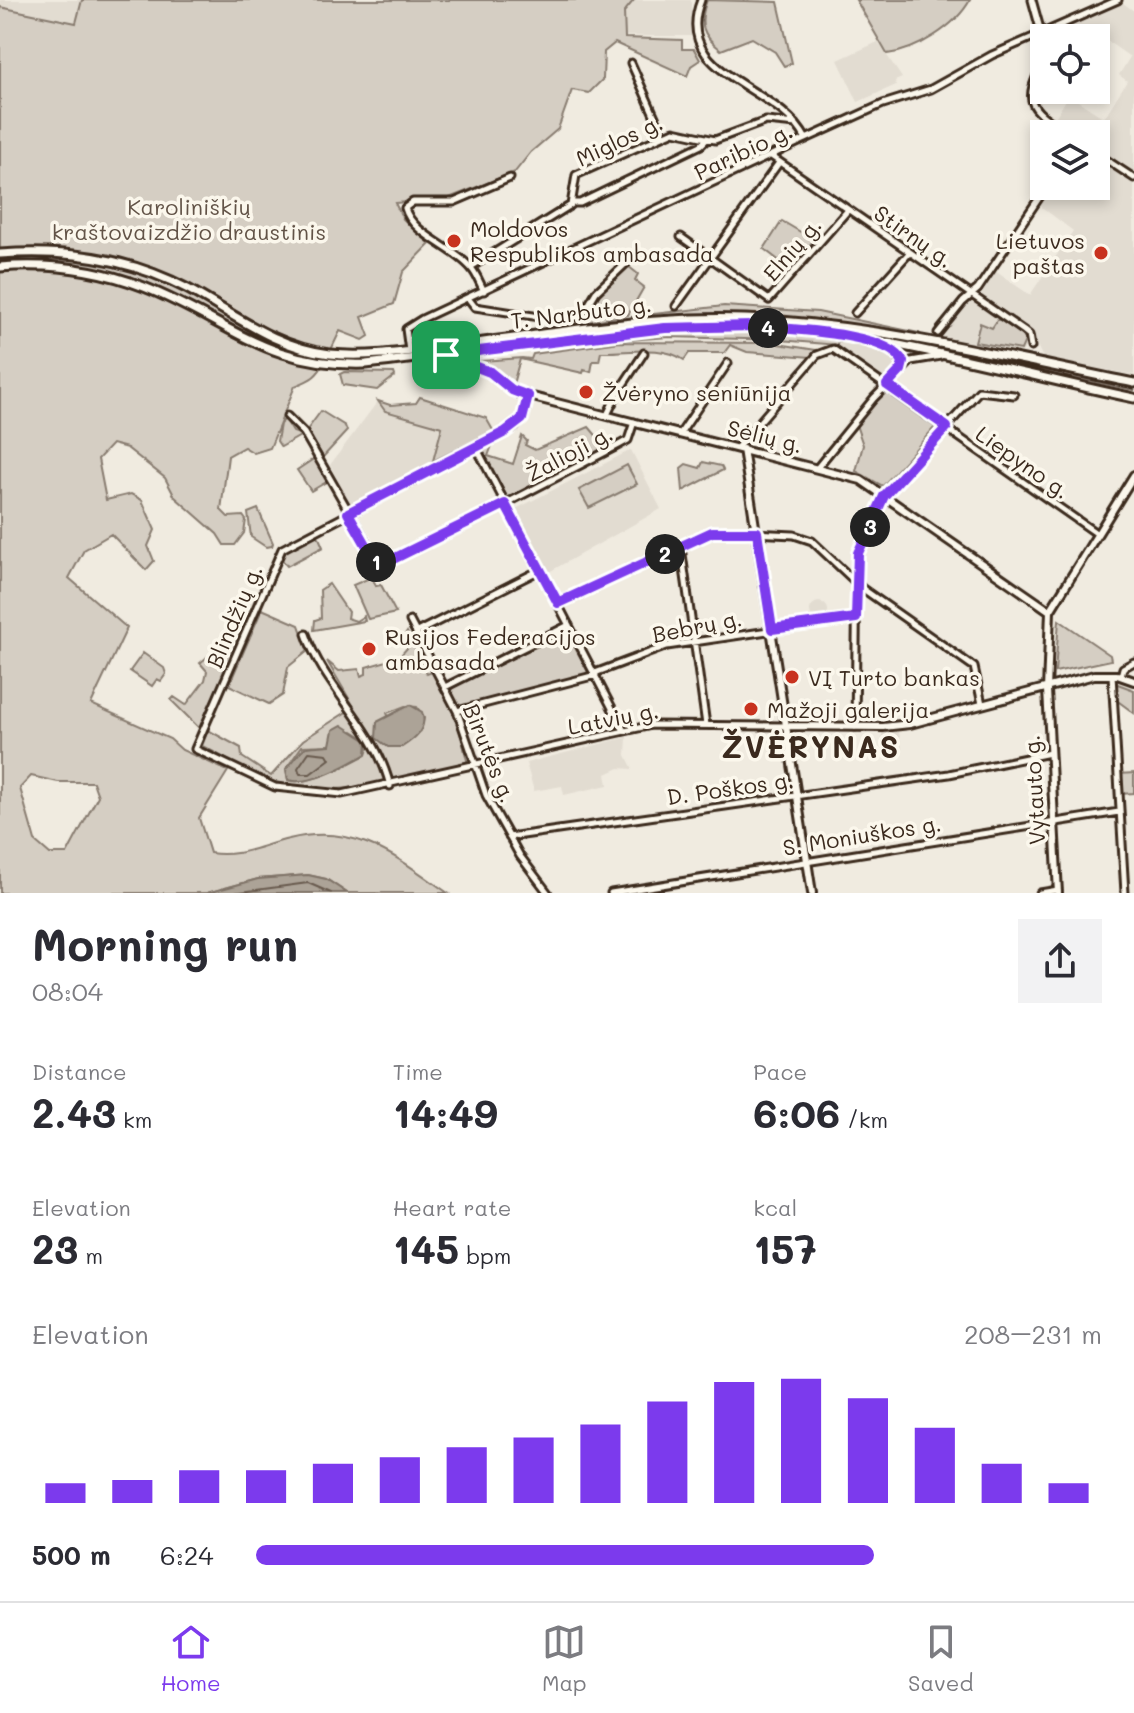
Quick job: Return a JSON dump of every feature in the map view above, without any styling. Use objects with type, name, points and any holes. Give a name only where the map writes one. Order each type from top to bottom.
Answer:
[{"type":"main road","name":"T. Narbuto g.","points":[[0,254],[70,254],[132,266],[176,283],[258,331],[312,350],[360,355],[664,320],[752,318],[836,327],[1134,383]]},
{"type":"main road","name":"T. Narbuto g.","points":[[0,267],[69,268],[125,280],[168,298],[248,341],[296,359],[324,364],[366,364],[639,331],[726,326],[804,331],[878,343],[1134,398]]},
{"type":"main road","points":[[437,348],[446,355]]},
{"type":"street","points":[[701,0],[696,32],[706,55],[728,75],[791,115],[806,139]]},
{"type":"street","points":[[1032,0],[1039,24]]},
{"type":"street","name":"Paribio g.","points":[[1062,24],[1118,0]]},
{"type":"street","name":"Paribio g.","points":[[409,351],[408,326],[883,104],[931,89],[1030,38]]},
{"type":"street","points":[[631,63],[663,135]]},
{"type":"street","points":[[1032,104],[1048,120]]},
{"type":"street","name":"Miglos g.","points":[[471,267],[517,242],[536,224],[572,203],[576,175],[663,135],[679,130],[707,139],[720,139],[766,121],[796,124]]},
{"type":"street","points":[[572,203],[580,203],[701,145],[707,139]]},
{"type":"street","name":"Stirnų g.","points":[[771,156],[778,164],[1029,335],[1031,347]]},
{"type":"street","points":[[1110,162],[1134,178]]},
{"type":"street","points":[[676,306],[778,164]]},
{"type":"street","points":[[484,291],[471,267],[427,234],[405,208],[413,202],[454,202],[510,178]]},
{"type":"street","points":[[938,333],[971,296],[1037,200]]},
{"type":"street","name":"Elnių g.","points":[[681,237],[769,300],[848,210]]},
{"type":"street","points":[[855,313],[910,252]]},
{"type":"street","points":[[468,298],[475,307],[505,313],[581,317],[596,292],[637,253]]},
{"type":"street","points":[[878,343],[900,356],[901,370]]},
{"type":"street","name":"Liepyno g.","points":[[740,448],[822,351],[836,350],[1096,533]]},
{"type":"street","points":[[607,415],[644,353]]},
{"type":"street","name":"Sėlių g.","points":[[446,355],[490,372],[512,390],[528,396],[861,480],[1050,611]]},
{"type":"street","points":[[817,468],[825,454],[901,370],[917,358],[942,356]]},
{"type":"street","points":[[680,434],[728,363]]},
{"type":"street","points":[[855,727],[858,553],[884,496],[979,391],[1014,395]]},
{"type":"street","name":"Blindžių g.","points":[[195,749],[282,549],[520,423],[528,396]]},
{"type":"street","points":[[287,416],[304,433],[348,513]]},
{"type":"street","name":"Žalioji g.","points":[[348,513],[379,564],[625,442],[634,422]]},
{"type":"street","points":[[476,447],[624,731]]},
{"type":"street","points":[[740,448],[757,532],[812,893]]},
{"type":"street","points":[[1050,611],[1134,475]]},
{"type":"street","points":[[558,603],[720,530],[807,538],[856,583],[974,667],[982,704]]},
{"type":"street","points":[[681,547],[706,725]]},
{"type":"street","points":[[417,632],[540,570]]},
{"type":"street","name":"Vytauto g.","points":[[1050,611],[1047,685],[1058,892]]},
{"type":"street","name":"Bebrų g.","points":[[457,711],[596,674],[648,651],[695,640],[856,618]]},
{"type":"street","name":"Birutės g.","points":[[410,621],[457,711],[474,767],[509,837],[548,893]]},
{"type":"street","points":[[445,687],[569,625]]},
{"type":"street","points":[[306,634],[317,661],[367,731],[390,786]]},
{"type":"street","points":[[1121,676],[1123,668],[1134,662]]},
{"type":"street","points":[[1112,675],[1125,893]]},
{"type":"street","name":"Latvių g.","points":[[195,749],[257,780],[285,789],[342,794],[390,786],[652,725],[855,727],[910,724],[1047,685],[1112,675],[1134,681]]},
{"type":"street","name":"D. Poškos g.","points":[[509,837],[949,774],[1050,753]]},
{"type":"street","name":"S. Moniuškos g.","points":[[611,893],[1119,812]]},
{"type":"street","points":[[1040,893],[1058,892]]},
{"type":"shaded area","points":[[0,0],[82,0],[77,23],[0,7]]},
{"type":"shaded area","points":[[634,0],[691,0],[691,36],[624,36],[624,12]]},
{"type":"shaded area","points":[[1123,3],[1134,11],[1134,175],[1110,159],[1110,120],[1054,120],[1063,104],[1083,104],[1104,118],[1127,81],[1119,75],[1130,57],[1110,43],[1110,24],[1068,24]]},
{"type":"shaded area","points":[[878,42],[902,78],[895,81],[896,85],[858,102],[838,60]]},
{"type":"shaded area","points":[[1110,166],[1134,182],[1134,375],[1044,360],[1030,331],[981,296],[995,271],[1030,295],[1073,231],[1039,205],[1042,200],[1110,200]]},
{"type":"shaded area","points":[[971,300],[1024,333],[1028,342],[1021,354],[939,343],[940,336]]},
{"type":"shaded area","points":[[838,339],[888,351],[898,356],[900,368],[884,380],[836,347]]},
{"type":"shaded area","points":[[378,401],[385,411],[442,427],[433,461],[350,504],[330,465]]},
{"type":"shaded area","points":[[631,450],[661,509],[547,573],[514,510]]},
{"type":"shaded area","points":[[819,602],[828,611],[819,620],[810,611]]},
{"type":"shaded area","points":[[882,732],[899,732],[902,751],[882,752]]},
{"type":"shaded area","points":[[627,737],[626,755],[633,769],[619,768],[606,774],[608,785],[564,795],[562,786],[534,791],[526,763]]},
{"type":"green space","name":"Karoliniškių kraštovaizdžio draustinis","points":[[82,0],[634,0],[624,12],[625,38],[682,40],[682,49],[694,49],[700,60],[691,66],[687,76],[615,43],[604,52],[603,79],[589,93],[572,90],[558,129],[531,152],[515,172],[449,198],[395,203],[403,219],[430,244],[403,272],[394,304],[362,317],[369,336],[363,340],[340,331],[328,356],[365,358],[436,353],[361,362],[326,360],[314,377],[295,386],[270,448],[254,453],[244,447],[228,456],[221,510],[228,517],[243,516],[246,520],[244,533],[235,545],[224,545],[217,534],[175,497],[165,478],[127,448],[112,444],[98,459],[106,500],[131,494],[142,500],[155,530],[148,546],[154,561],[146,570],[111,534],[84,550],[69,578],[127,628],[91,704],[170,739],[182,750],[228,771],[199,818],[210,853],[231,854],[289,839],[335,835],[375,846],[448,893],[347,893],[326,879],[308,875],[258,879],[207,893],[0,893],[0,7],[76,23]],"holes":[[[31,776],[58,782],[93,782],[98,796],[67,854],[50,854],[35,841],[20,788]]]},
{"type":"green space","points":[[707,0],[778,2],[792,63],[784,66],[775,52],[752,38],[721,50],[706,34],[702,22]]},
{"type":"green space","points":[[856,0],[970,0],[955,19],[934,36],[910,48],[887,54]]},
{"type":"green space","points":[[782,221],[814,240],[790,269],[764,249]]},
{"type":"green space","points":[[628,266],[638,274],[635,280],[644,287],[628,315],[588,322],[585,319],[601,292]]},
{"type":"green space","points":[[724,306],[818,312],[919,333],[918,337],[844,324],[757,315],[607,324],[636,316]]},
{"type":"green space","points":[[998,319],[1023,335],[1025,341],[1021,350],[975,342],[980,323],[992,328]]},
{"type":"green space","points":[[708,330],[777,332],[838,339],[837,345],[669,337],[546,346]]},
{"type":"green space","points":[[620,342],[772,343],[816,350],[811,357],[747,352],[730,345],[724,353],[689,353],[684,360],[655,351],[601,352],[599,361],[593,361],[591,372],[584,370],[583,373],[520,359],[513,384],[490,366],[468,362],[522,358],[531,359],[533,354]]},
{"type":"green space","points":[[937,348],[1134,388],[1134,390],[936,351]]},
{"type":"green space","points":[[394,373],[395,376],[377,390],[343,385],[340,374]]},
{"type":"green space","points":[[887,389],[894,394],[892,397],[935,427],[883,486],[856,471],[863,445],[856,425]]},
{"type":"green space","points":[[420,397],[486,418],[494,432],[433,461],[442,427],[385,411],[378,401],[390,405],[416,403]]},
{"type":"green space","points":[[321,411],[345,426],[347,431],[323,457],[307,430]]},
{"type":"green space","points":[[285,419],[293,432],[302,435],[281,447],[277,441],[280,424]]},
{"type":"green space","points":[[589,427],[606,447],[508,499],[482,449],[493,443],[488,456],[513,464],[522,436],[527,441],[525,445],[535,450]]},
{"type":"green space","points":[[315,458],[328,481],[311,491],[297,470]]},
{"type":"green space","points":[[703,462],[721,466],[723,470],[683,491],[681,468],[686,464],[700,468]]},
{"type":"green space","points":[[627,465],[637,484],[589,508],[579,490]]},
{"type":"green space","points":[[258,509],[272,546],[266,547],[251,537],[248,513]]},
{"type":"green space","points":[[317,533],[323,547],[287,566],[281,559],[286,549]]},
{"type":"green space","points":[[372,577],[376,586],[381,585],[396,613],[368,619],[353,585]]},
{"type":"green space","points":[[329,584],[348,612],[347,618],[356,621],[364,616],[365,621],[314,630],[315,620],[321,618],[320,590]]},
{"type":"green space","points":[[262,609],[299,625],[308,651],[288,667],[283,695],[269,704],[229,685]]},
{"type":"green space","points":[[1059,620],[1110,655],[1111,660],[1055,672]]},
{"type":"green space","points":[[239,630],[241,633],[200,729],[171,700],[174,697],[186,705],[205,680],[207,671],[200,663]]},
{"type":"green space","points":[[407,632],[427,674],[434,671],[456,717],[468,764],[368,786],[318,789],[259,777],[202,746],[208,730],[241,748],[242,757],[271,776],[303,740],[354,707],[327,661],[339,671],[359,669],[361,676],[366,674],[366,667],[390,660],[394,663],[408,647],[402,640]],"holes":[[[405,706],[417,707],[424,718],[421,731],[402,747],[387,713]],[[353,731],[364,738],[368,749],[366,755],[317,778],[288,780],[286,769],[302,746],[330,745]]]},
{"type":"green space","points":[[567,632],[589,674],[462,706],[456,704],[451,687]]},
{"type":"green space","points":[[143,653],[164,668],[166,674],[152,686],[130,671]]},
{"type":"green space","points":[[1115,683],[1134,690],[1134,713],[1115,699]]},
{"type":"green space","points":[[1134,773],[1134,793],[1120,794],[1119,774]]},
{"type":"water","points":[[410,705],[422,712],[422,728],[402,747],[388,747],[376,738],[377,722]]},
{"type":"water","points":[[342,725],[367,741],[366,754],[317,778],[288,780],[286,769],[304,748],[330,745],[333,730]]},
{"type":"water","points":[[308,875],[326,879],[347,893],[207,893],[258,879]]},
{"type":"place","name":"Moldovos Respublikos ambasada","points":[[454,241]]},
{"type":"place","name":"Lietuvos paštas","points":[[1101,253]]},
{"type":"place","name":"Žvėryno seniūnija","points":[[586,392]]},
{"type":"place","name":"Rusijos Federacijos ambasada","points":[[369,649]]},
{"type":"place","name":"VĮ Turto bankas","points":[[792,677]]},
{"type":"place","name":"Mažoji galerija","points":[[751,709]]},
{"type":"district","name":"ŽVĖRYNAS","points":[[811,746]]},
{"type":"route","points":[[753,326],[835,335],[878,343],[899,355],[903,362],[901,370],[887,385],[947,427],[884,496],[858,553],[856,618],[772,629],[757,532],[731,530],[712,532],[558,603],[505,504],[383,564],[376,562],[348,513],[515,427],[522,419],[528,396],[512,390],[490,372],[467,366],[446,355],[665,328],[753,326]]}]
